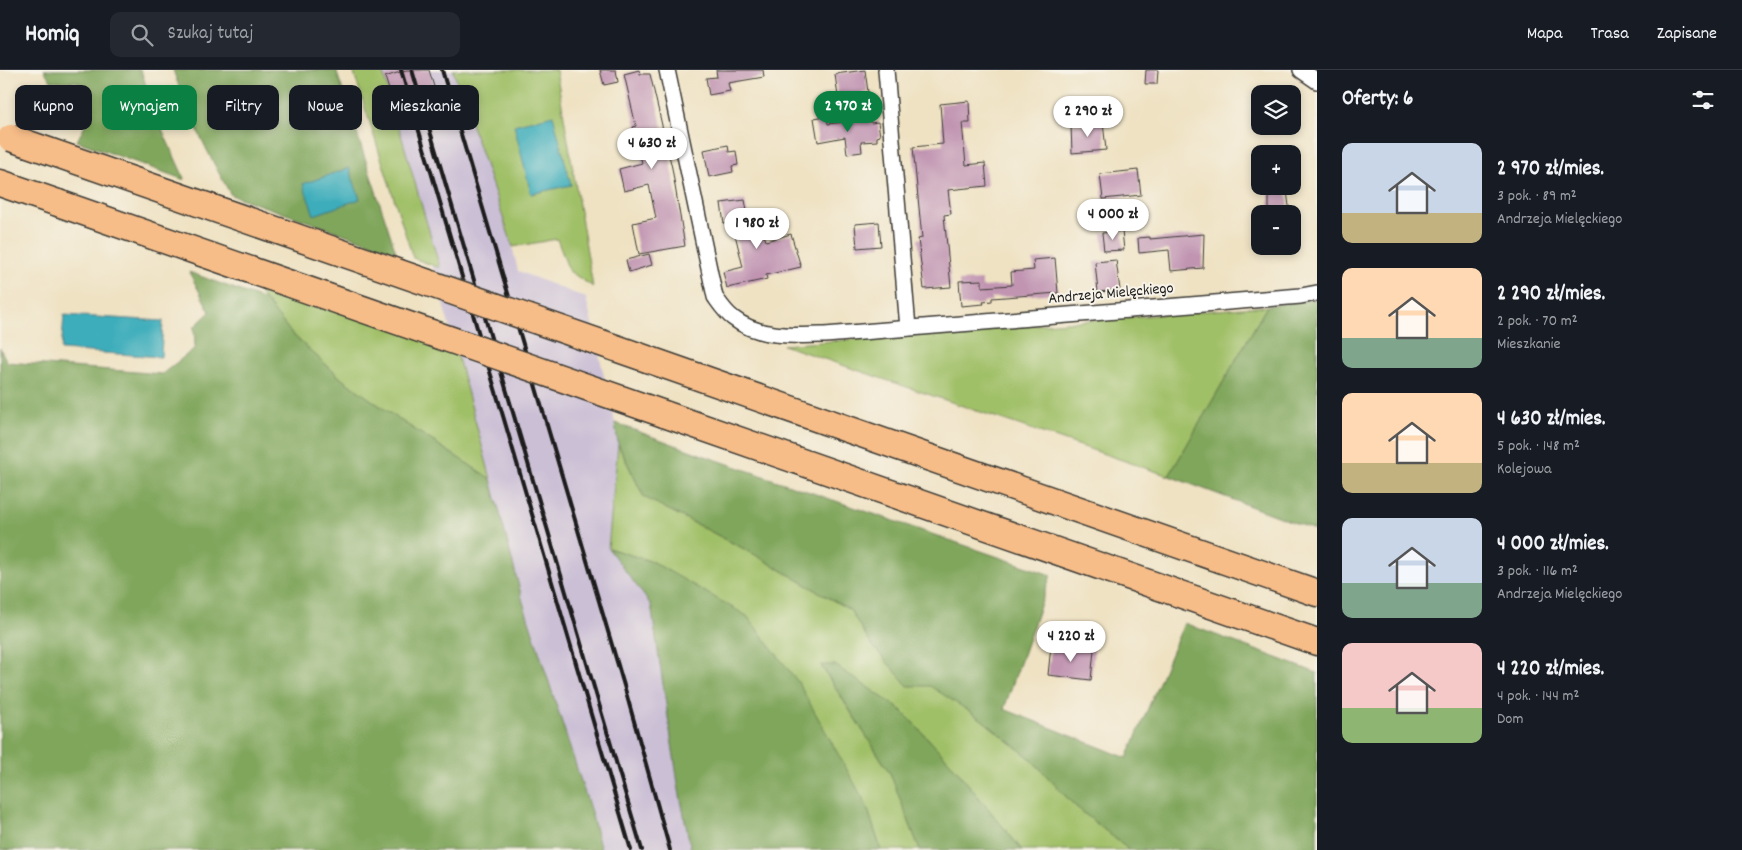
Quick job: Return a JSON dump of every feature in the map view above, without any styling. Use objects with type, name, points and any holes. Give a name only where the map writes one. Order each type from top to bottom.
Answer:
[{"type":"highway","points":[[5,136],[1317,594]]},
{"type":"highway","points":[[0,183],[1317,642]]},
{"type":"street","name":"Andrzeja Mielęckiego","points":[[667,70],[715,297],[732,318],[757,330],[782,334],[825,335],[1301,296],[1317,293]]},
{"type":"street","points":[[886,70],[908,328]]},
{"type":"shaded area","points":[[377,70],[463,70],[468,85],[381,85]]},
{"type":"shaded area","points":[[479,122],[496,178],[518,271],[586,298],[615,423],[618,444],[608,548],[651,605],[679,790],[691,850],[601,850],[591,812],[523,602],[461,368],[394,130],[479,130]]},
{"type":"green space","points":[[44,70],[141,70],[146,85],[102,85],[102,130],[162,130],[185,180],[77,141],[83,130],[92,130],[92,85],[80,85],[79,82],[51,81]]},
{"type":"green space","points":[[173,70],[336,70],[341,85],[289,85],[289,130],[356,130],[396,252],[231,195],[197,129],[197,85],[179,85]]},
{"type":"green space","points":[[353,70],[382,70],[386,85],[372,85],[372,130],[362,98],[362,85],[358,85]]},
{"type":"green space","points":[[453,70],[556,70],[593,287],[569,271],[557,239],[513,247],[473,130],[479,130],[479,85],[458,85]]},
{"type":"green space","points":[[372,130],[400,130],[440,268],[413,258]]},
{"type":"green space","points":[[189,272],[265,300],[292,334],[343,380],[403,422],[491,479],[523,602],[591,812],[601,850],[0,850],[0,348],[7,362],[162,374],[195,348],[194,327],[210,312]]},
{"type":"green space","points":[[248,279],[456,350],[491,479],[403,422],[343,380],[292,334]]},
{"type":"green space","points":[[1317,299],[1317,531],[1169,476],[1267,306]]},
{"type":"green space","points":[[1267,306],[1169,476],[783,345]]},
{"type":"green space","points":[[615,423],[1051,575],[1004,709],[1127,758],[1184,623],[1317,673],[1317,850],[1129,850],[1074,805],[1030,758],[981,719],[930,686],[908,686],[871,644],[850,610],[752,553],[644,497],[618,444]]},
{"type":"green space","points":[[618,445],[644,497],[752,553],[850,610],[871,644],[981,719],[1030,758],[1074,805],[1129,850],[1022,850],[949,761],[901,710],[821,666],[890,773],[920,850],[881,850],[866,804],[653,562],[608,548]]},
{"type":"green space","points":[[608,548],[653,562],[747,616],[798,682],[866,804],[881,850],[691,850],[679,790],[651,605]]},
{"type":"green space","points":[[821,665],[835,665],[901,710],[949,761],[1022,850],[920,850],[890,773]]},
{"type":"water","points":[[553,115],[571,185],[531,194],[514,125]]},
{"type":"water","points":[[349,168],[360,199],[314,215],[303,184]]},
{"type":"water","points":[[64,315],[163,321],[161,357],[61,350]]},
{"type":"building","points":[[406,70],[429,70],[434,85],[388,85],[385,77]]},
{"type":"building","points":[[600,70],[616,70],[618,82],[604,85]]},
{"type":"building","points":[[639,70],[640,74],[650,74],[672,168],[685,246],[639,254],[633,223],[656,218],[649,185],[624,191],[619,169],[642,163],[633,127],[636,126],[624,74]]},
{"type":"building","points":[[716,70],[763,70],[764,77],[728,83],[730,91],[709,95],[706,78],[717,77]]},
{"type":"building","points":[[865,70],[868,92],[838,97],[835,74]]},
{"type":"building","points":[[1146,70],[1158,70],[1157,84],[1145,84]]},
{"type":"building","points":[[969,101],[970,123],[962,123],[966,165],[985,163],[987,186],[948,190],[951,214],[944,215],[951,287],[924,289],[918,239],[922,238],[913,147],[943,144],[940,104]]},
{"type":"building","points":[[827,116],[828,124],[870,119],[871,123],[878,122],[880,136],[877,137],[877,141],[861,142],[862,152],[847,154],[845,137],[818,142],[814,118]]},
{"type":"building","points":[[1103,122],[1106,150],[1072,153],[1071,125]]},
{"type":"building","points":[[728,145],[729,152],[736,151],[738,165],[732,166],[733,172],[709,177],[704,150]]},
{"type":"building","points":[[1138,170],[1141,195],[1103,199],[1100,174]]},
{"type":"building","points":[[1269,195],[1288,195],[1289,205],[1269,205]]},
{"type":"building","points":[[745,200],[752,238],[764,235],[766,241],[791,234],[801,267],[766,275],[767,279],[727,288],[723,272],[743,267],[732,222],[724,224],[721,203]]},
{"type":"building","points":[[879,222],[881,246],[857,248],[855,224]]},
{"type":"building","points":[[1122,231],[1124,250],[1104,251],[1102,233]]},
{"type":"building","points":[[1204,234],[1203,268],[1171,271],[1169,250],[1139,253],[1138,238],[1150,237],[1150,239]]},
{"type":"building","points":[[649,254],[652,265],[629,272],[626,260]]},
{"type":"building","points":[[1055,258],[1058,293],[992,298],[992,301],[983,302],[984,304],[961,306],[959,281],[982,280],[982,287],[1012,285],[1011,272],[1034,270],[1033,260]]},
{"type":"building","points":[[1116,260],[1120,290],[1098,292],[1095,262]]},
{"type":"building","points":[[1051,646],[1094,650],[1091,680],[1048,675]]},
{"type":"railway","points":[[401,70],[631,850]]},
{"type":"railway","points":[[412,70],[642,850]]},
{"type":"railway","points":[[442,70],[625,689],[670,850]]}]
